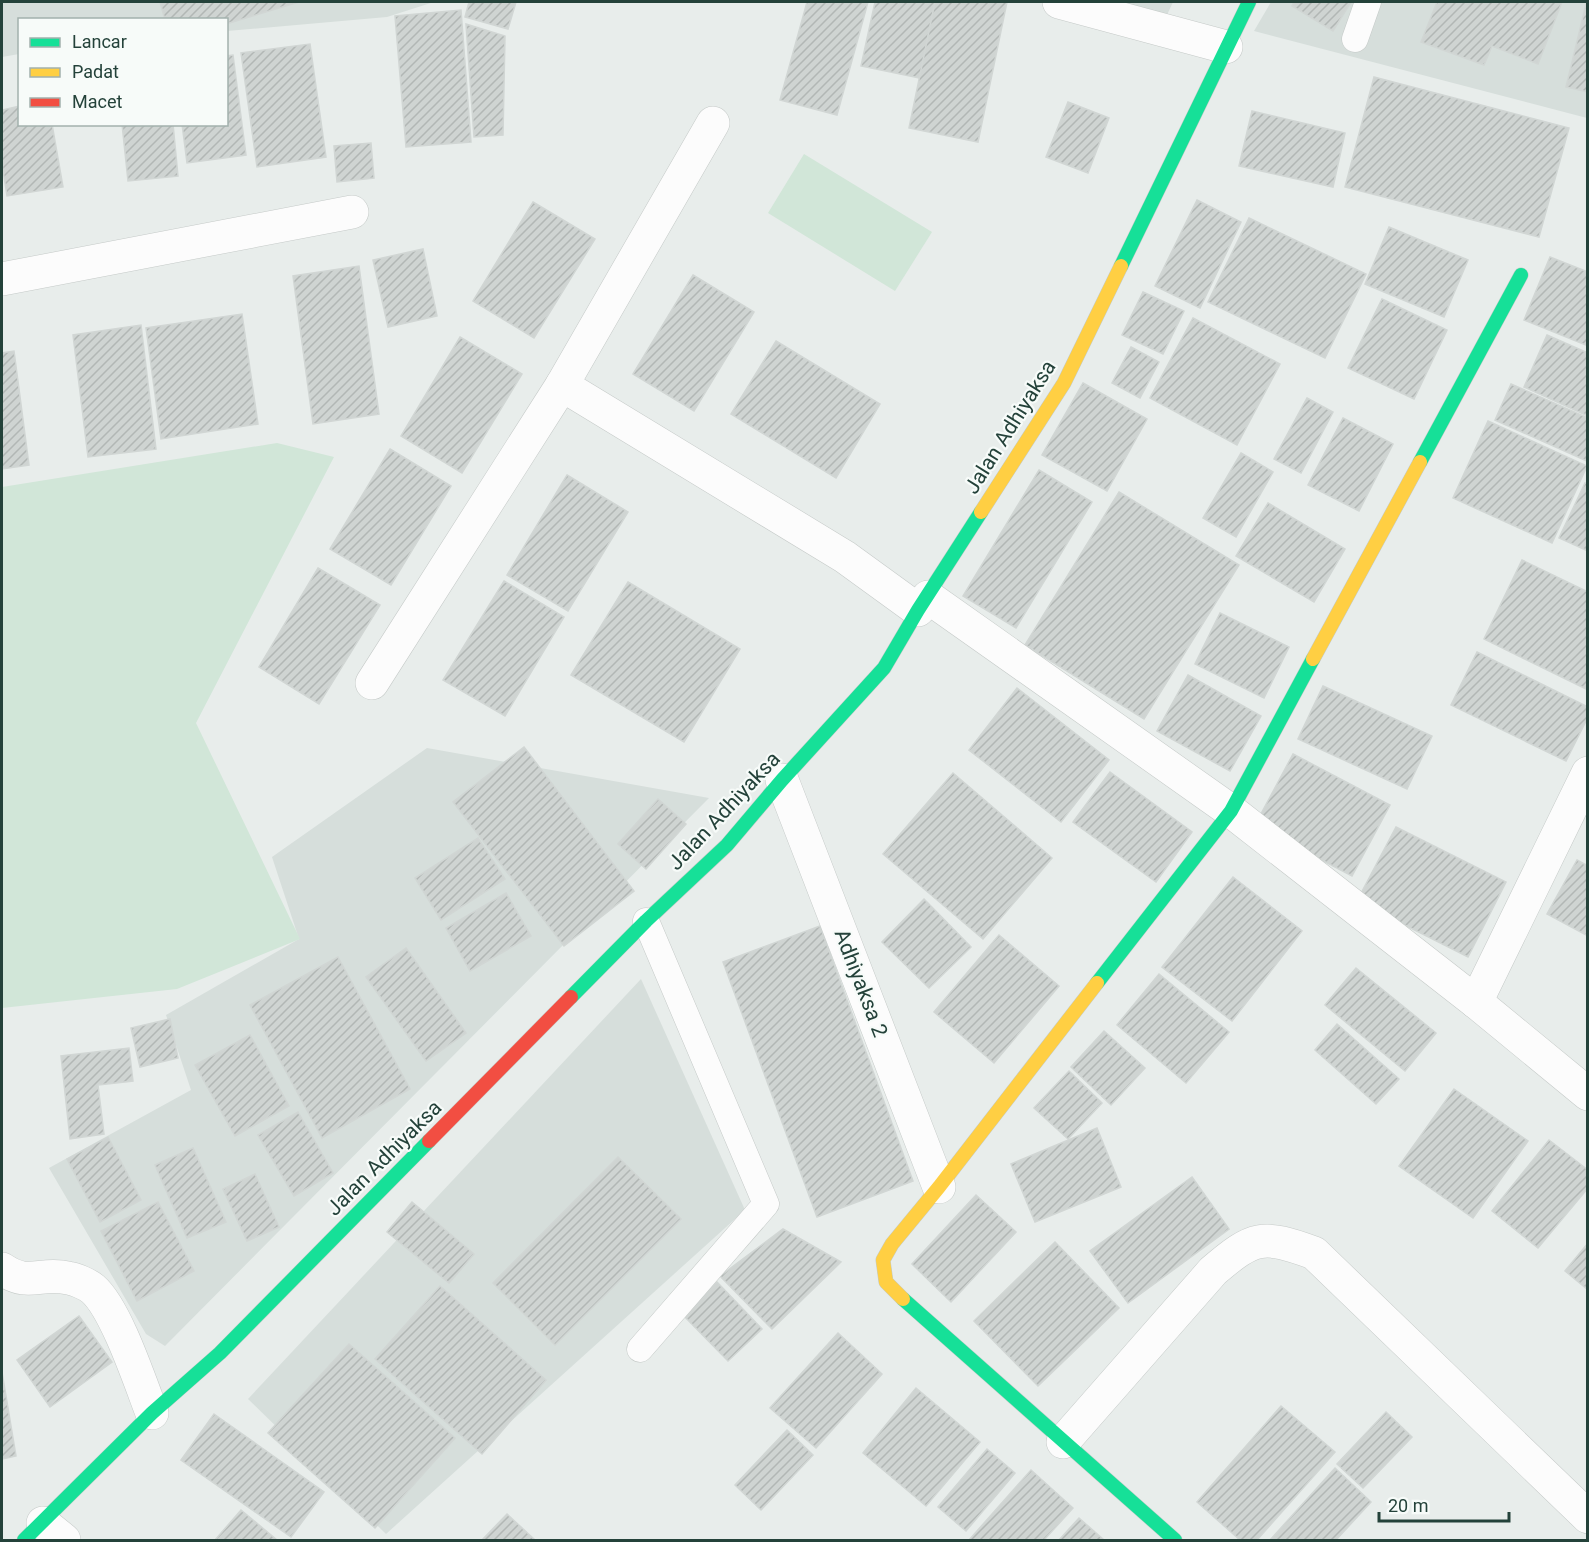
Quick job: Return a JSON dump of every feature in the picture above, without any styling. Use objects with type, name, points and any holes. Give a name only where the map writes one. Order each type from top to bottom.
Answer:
[{"type":"main road","name":"Jalan Adhiyaksa","points":[[44,1534],[152,1413],[220,1353],[646,921],[727,845],[782,780],[884,668],[1064,383],[1249,2]]},
{"type":"main road","points":[[1175,1540],[1063,1443],[886,1282],[883,1260],[892,1244],[1231,812],[1521,275]]},
{"type":"street","points":[[1059,2],[1226,47]]},
{"type":"street","points":[[372,683],[562,385],[713,123]]},
{"type":"street","points":[[2,279],[352,212]]},
{"type":"street","points":[[562,385],[923,603],[1231,812],[1476,1002],[1587,1094]]},
{"type":"street","points":[[1476,1002],[1587,773]]},
{"type":"street","name":"Adhiyaksa 2","points":[[782,780],[939,1187]]},
{"type":"street","points":[[1063,1443],[1213,1271],[1236,1251],[1260,1240],[1295,1246],[1314,1253],[1587,1517]]},
{"type":"street","points":[[2,1269],[13,1277],[26,1280],[56,1276],[70,1278],[92,1288],[103,1301],[119,1331],[152,1413]]},
{"type":"lane","points":[[1355,39],[1368,2]]},
{"type":"lane","points":[[640,1348],[766,1204],[646,921]]},
{"type":"shaded area","points":[[2,2],[434,2],[387,17],[228,31],[228,18],[18,18],[18,54],[2,57]]},
{"type":"shaded area","points":[[1096,2],[1173,2],[1166,17]]},
{"type":"shaded area","points":[[1271,2],[1587,2],[1587,118],[1254,31]]},
{"type":"shaded area","points":[[427,748],[709,798],[165,1346],[146,1334],[49,1168],[191,1090],[166,1015],[299,939],[272,857]]},
{"type":"shaded area","points":[[641,979],[745,1210],[386,1534],[248,1399]]},
{"type":"green space","points":[[804,154],[932,232],[895,291],[768,213]]},
{"type":"green space","points":[[277,443],[334,457],[196,723],[300,939],[177,989],[2,1008],[2,487]]},
{"type":"building","points":[[160,2],[299,2],[228,23],[228,18],[164,18]]},
{"type":"building","points":[[469,2],[516,2],[508,29],[465,17]]},
{"type":"building","points":[[807,2],[868,2],[837,115],[780,100]]},
{"type":"building","points":[[875,2],[935,2],[920,78],[861,66]]},
{"type":"building","points":[[935,2],[1007,2],[978,142],[909,128]]},
{"type":"building","points":[[1294,2],[1351,2],[1333,31],[1292,6]]},
{"type":"building","points":[[1437,2],[1562,2],[1538,64],[1492,46],[1484,65],[1421,42]]},
{"type":"building","points":[[1586,4],[1588,5],[1588,92],[1566,87]]},
{"type":"building","points":[[461,10],[471,142],[406,147],[395,16]]},
{"type":"building","points":[[466,24],[505,36],[503,135],[474,137]]},
{"type":"building","points":[[310,44],[326,157],[257,167],[241,53]]},
{"type":"building","points":[[233,55],[246,155],[187,163],[182,126],[228,126],[228,56]]},
{"type":"building","points":[[1374,77],[1569,128],[1539,237],[1345,187]]},
{"type":"building","points":[[1068,102],[1109,118],[1088,173],[1046,157]]},
{"type":"building","points":[[18,106],[18,126],[52,126],[63,187],[7,196],[2,164],[2,110]]},
{"type":"building","points":[[1252,111],[1345,133],[1333,187],[1239,166]]},
{"type":"building","points":[[122,126],[173,126],[178,176],[128,181]]},
{"type":"building","points":[[371,143],[374,178],[337,182],[334,146]]},
{"type":"building","points":[[1197,200],[1241,222],[1200,308],[1155,286]]},
{"type":"building","points":[[533,202],[595,239],[534,338],[473,301]]},
{"type":"building","points":[[1249,218],[1366,274],[1325,358],[1208,302]]},
{"type":"building","points":[[1389,227],[1468,260],[1444,317],[1365,284]]},
{"type":"building","points":[[423,249],[437,316],[388,327],[373,260]]},
{"type":"building","points":[[1550,257],[1588,272],[1588,346],[1524,320]]},
{"type":"building","points":[[359,266],[379,414],[313,424],[293,276]]},
{"type":"building","points":[[693,275],[754,312],[694,411],[633,374]]},
{"type":"building","points":[[1143,292],[1184,311],[1163,354],[1122,335]]},
{"type":"building","points":[[1382,299],[1447,330],[1414,399],[1348,368]]},
{"type":"building","points":[[242,314],[258,424],[161,439],[146,328]]},
{"type":"building","points":[[1193,318],[1280,364],[1237,445],[1150,398]]},
{"type":"building","points":[[141,325],[156,449],[88,457],[73,335]]},
{"type":"building","points":[[1547,335],[1588,353],[1588,416],[1524,387]]},
{"type":"building","points":[[460,337],[522,374],[462,473],[401,436]]},
{"type":"building","points":[[776,341],[880,404],[836,478],[731,414]]},
{"type":"building","points":[[1131,347],[1159,362],[1140,398],[1112,383]]},
{"type":"building","points":[[14,351],[29,465],[2,469],[2,353]]},
{"type":"building","points":[[1083,383],[1147,419],[1107,491],[1042,455]]},
{"type":"building","points":[[1511,384],[1588,418],[1587,461],[1495,420]]},
{"type":"building","points":[[1307,398],[1333,412],[1301,473],[1274,459]]},
{"type":"building","points":[[1343,418],[1393,444],[1359,511],[1308,485]]},
{"type":"building","points":[[1488,421],[1587,466],[1552,543],[1453,498]]},
{"type":"building","points":[[390,449],[451,486],[391,585],[330,549]]},
{"type":"building","points":[[1241,453],[1273,472],[1236,537],[1203,518]]},
{"type":"building","points":[[1039,470],[1092,502],[1016,628],[963,596]]},
{"type":"building","points":[[567,475],[628,512],[568,611],[507,575]]},
{"type":"building","points":[[1585,483],[1588,484],[1588,551],[1559,538]]},
{"type":"building","points":[[1119,492],[1239,565],[1144,719],[1025,645]]},
{"type":"building","points":[[1268,503],[1345,549],[1314,602],[1236,556]]},
{"type":"building","points":[[1522,560],[1588,592],[1588,685],[1586,689],[1484,639]]},
{"type":"building","points":[[318,568],[380,605],[319,704],[259,667]]},
{"type":"building","points":[[504,581],[564,617],[505,716],[443,680]]},
{"type":"building","points":[[628,582],[740,649],[684,742],[571,675]]},
{"type":"building","points":[[1220,613],[1289,647],[1264,698],[1195,664]]},
{"type":"building","points":[[1477,652],[1588,707],[1588,717],[1566,761],[1451,705]]},
{"type":"building","points":[[1188,675],[1261,716],[1230,771],[1157,731]]},
{"type":"building","points":[[1323,686],[1432,736],[1407,789],[1298,739]]},
{"type":"building","points":[[1017,688],[1109,760],[1061,822],[969,750]]},
{"type":"building","points":[[524,747],[634,891],[564,946],[453,802]]},
{"type":"building","points":[[1293,754],[1390,805],[1352,876],[1255,825]]},
{"type":"building","points":[[1110,772],[1192,832],[1156,882],[1073,822]]},
{"type":"building","points":[[953,773],[1052,858],[983,939],[883,854]]},
{"type":"building","points":[[658,799],[686,824],[646,869],[618,844]]},
{"type":"building","points":[[1396,827],[1506,882],[1468,957],[1357,901]]},
{"type":"building","points":[[478,838],[505,879],[441,920],[415,878]]},
{"type":"building","points":[[1577,860],[1588,866],[1588,936],[1547,914]]},
{"type":"building","points":[[1233,877],[1302,931],[1232,1021],[1162,967]]},
{"type":"building","points":[[506,893],[531,936],[470,971],[446,928]]},
{"type":"building","points":[[924,899],[971,947],[929,988],[882,942]]},
{"type":"building","points":[[820,926],[913,1181],[817,1217],[723,962]]},
{"type":"building","points":[[999,935],[1059,986],[994,1063],[934,1012]]},
{"type":"building","points":[[406,948],[466,1033],[426,1061],[366,977]]},
{"type":"building","points":[[338,957],[410,1089],[322,1138],[250,1005]]},
{"type":"building","points":[[1356,968],[1436,1033],[1405,1071],[1325,1005]]},
{"type":"building","points":[[1159,974],[1229,1032],[1186,1083],[1117,1025]]},
{"type":"building","points":[[170,1019],[178,1058],[140,1067],[131,1028]]},
{"type":"building","points":[[1337,1024],[1399,1079],[1376,1104],[1315,1050]]},
{"type":"building","points":[[1104,1031],[1145,1068],[1111,1105],[1071,1067]]},
{"type":"building","points":[[250,1035],[289,1106],[235,1136],[195,1065]]},
{"type":"building","points":[[129,1048],[133,1081],[98,1085],[104,1134],[70,1139],[61,1056]]},
{"type":"building","points":[[1069,1071],[1102,1103],[1068,1139],[1034,1108]]},
{"type":"building","points":[[1454,1089],[1528,1141],[1473,1218],[1399,1166]]},
{"type":"building","points":[[298,1112],[333,1173],[294,1196],[258,1135]]},
{"type":"building","points":[[1097,1128],[1121,1187],[1035,1222],[1011,1164]]},
{"type":"building","points":[[108,1137],[141,1200],[100,1222],[67,1159]]},
{"type":"building","points":[[1549,1140],[1588,1170],[1588,1188],[1538,1248],[1492,1211]]},
{"type":"building","points":[[193,1148],[226,1222],[187,1238],[155,1165]]},
{"type":"building","points":[[618,1157],[681,1219],[555,1345],[493,1283]]},
{"type":"building","points":[[255,1174],[279,1227],[247,1241],[223,1189]]},
{"type":"building","points":[[1192,1177],[1229,1229],[1128,1303],[1090,1251]]},
{"type":"building","points":[[976,1195],[1016,1232],[951,1302],[912,1264]]},
{"type":"building","points":[[158,1202],[194,1271],[137,1301],[101,1231]]},
{"type":"building","points":[[412,1202],[474,1254],[449,1283],[387,1232]]},
{"type":"building","points":[[783,1229],[841,1262],[772,1329],[720,1276]]},
{"type":"building","points":[[1055,1242],[1119,1308],[1038,1386],[974,1321]]},
{"type":"building","points":[[1588,1243],[1588,1290],[1565,1271]]},
{"type":"building","points":[[717,1282],[762,1329],[728,1361],[683,1315]]},
{"type":"building","points":[[440,1286],[546,1380],[482,1454],[375,1359]]},
{"type":"building","points":[[79,1316],[112,1362],[50,1407],[17,1360]]},
{"type":"building","points":[[838,1333],[882,1374],[816,1448],[770,1408]]},
{"type":"building","points":[[349,1344],[455,1438],[375,1528],[268,1433]]},
{"type":"building","points":[[2,1372],[16,1456],[2,1459]]},
{"type":"building","points":[[916,1388],[980,1442],[926,1506],[863,1453]]},
{"type":"building","points":[[1281,1406],[1335,1452],[1257,1540],[1240,1540],[1197,1502]]},
{"type":"building","points":[[1386,1412],[1412,1437],[1363,1488],[1337,1464]]},
{"type":"building","points":[[214,1414],[324,1492],[291,1537],[181,1460]]},
{"type":"building","points":[[787,1430],[813,1455],[761,1510],[735,1485]]},
{"type":"building","points":[[987,1449],[1015,1473],[966,1531],[938,1507]]},
{"type":"building","points":[[1335,1468],[1371,1502],[1336,1540],[1270,1540]]},
{"type":"building","points":[[1031,1470],[1073,1508],[1044,1540],[969,1540]]},
{"type":"building","points":[[241,1510],[277,1540],[215,1540]]},
{"type":"building","points":[[507,1514],[535,1540],[482,1540]]},
{"type":"building","points":[[1079,1518],[1104,1540],[1059,1540]]},
{"type":"traffic: fast","points":[[1121,266],[1249,2]]},
{"type":"traffic: fast","points":[[1420,462],[1521,275]]},
{"type":"traffic: fast","points":[[571,997],[646,921],[727,845],[782,780],[884,668],[981,512]]},
{"type":"traffic: fast","points":[[1097,983],[1231,811],[1313,659]]},
{"type":"traffic: fast","points":[[24,1540],[152,1413],[220,1353],[429,1141]]},
{"type":"traffic: fast","points":[[903,1299],[1175,1540]]},
{"type":"traffic: slow","points":[[981,512],[1064,383],[1121,266]]},
{"type":"traffic: slow","points":[[1313,659],[1420,462]]},
{"type":"traffic: slow","points":[[903,1299],[886,1282],[883,1260],[892,1244],[1097,983]]},
{"type":"traffic: jam","points":[[429,1141],[571,997]]}]
